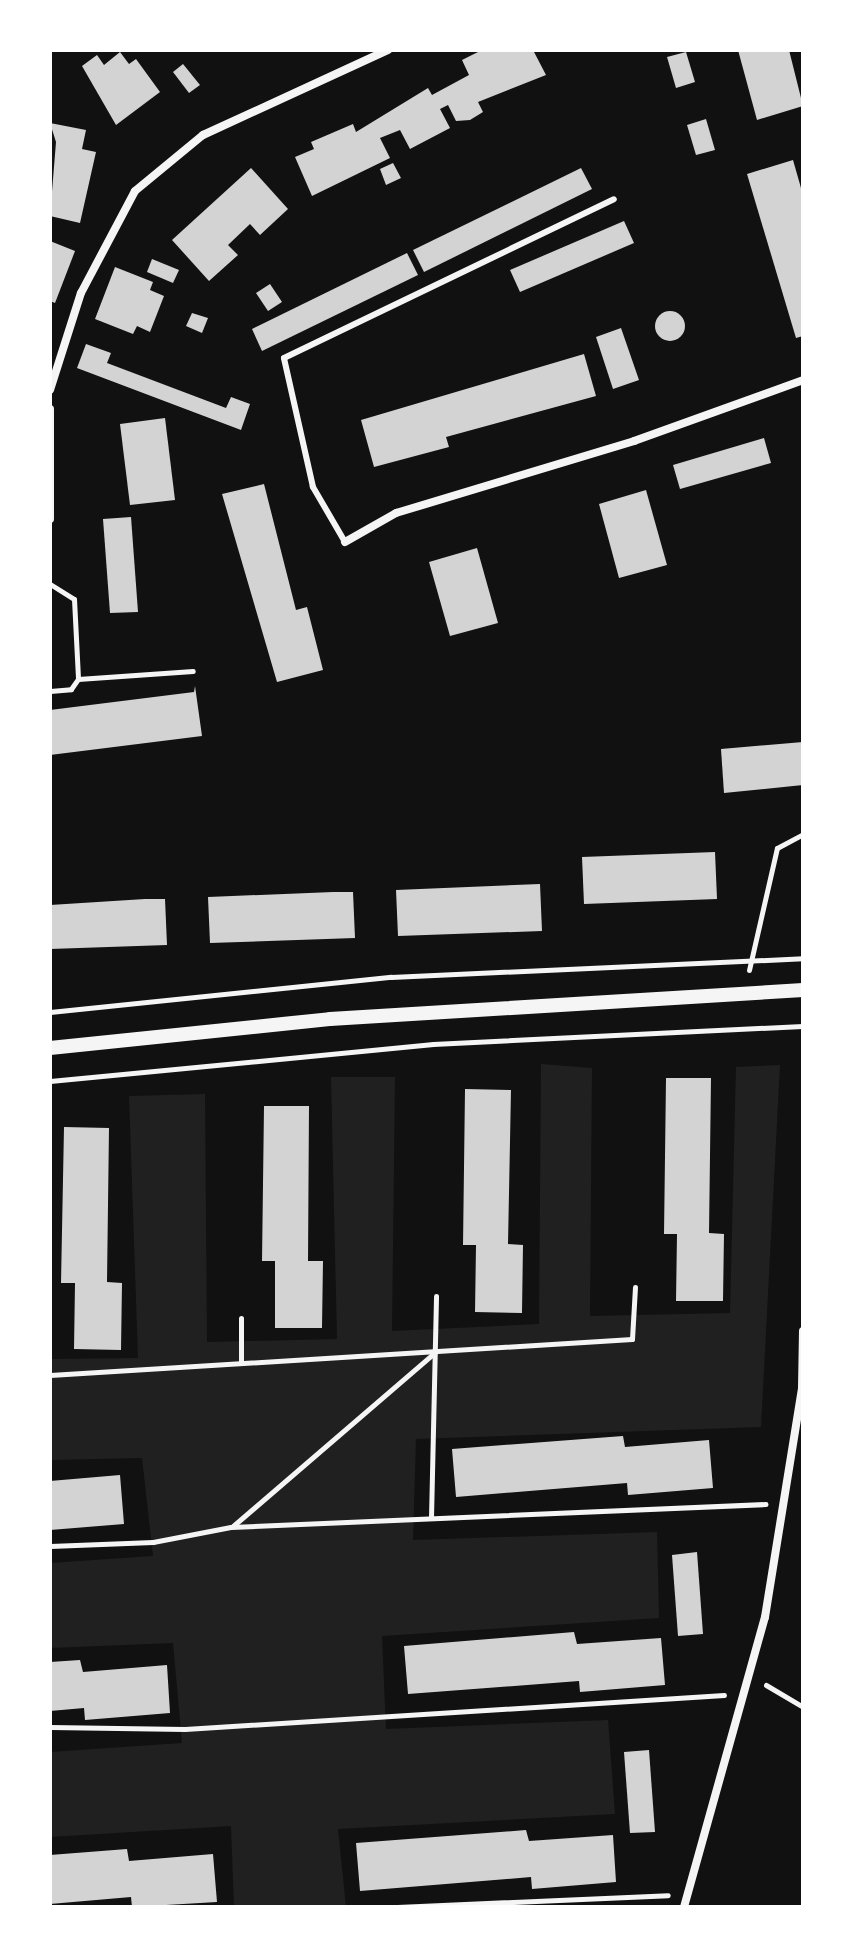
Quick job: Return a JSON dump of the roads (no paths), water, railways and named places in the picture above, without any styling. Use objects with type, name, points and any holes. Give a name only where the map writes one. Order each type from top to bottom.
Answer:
[{"type":"street","points":[[50,390],[81,293],[135,191],[203,135],[388,50]]},
{"type":"street","points":[[345,542],[396,513],[634,441],[803,380]]},
{"type":"street","points":[[50,409],[50,519]]},
{"type":"street","points":[[50,1048],[330,1019],[803,990]]},
{"type":"street","points":[[684,1907],[749,1674],[783,1504],[803,1331]]},
{"type":"lane","points":[[345,542],[313,487],[284,358],[614,199]]}]
